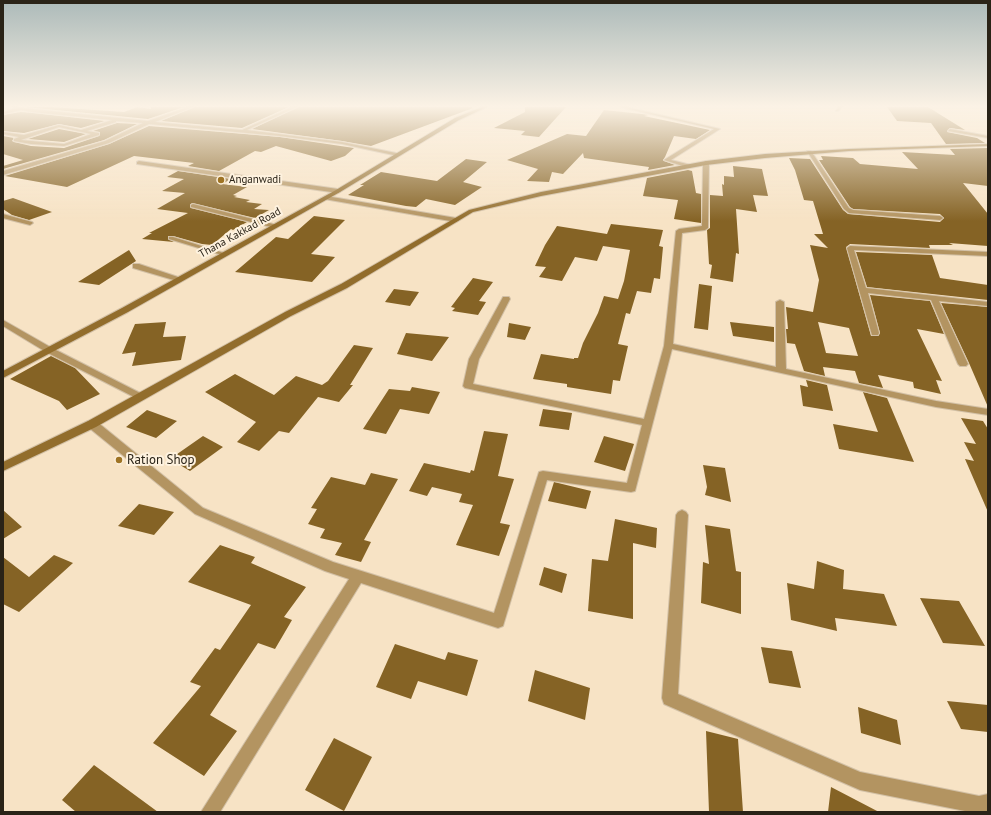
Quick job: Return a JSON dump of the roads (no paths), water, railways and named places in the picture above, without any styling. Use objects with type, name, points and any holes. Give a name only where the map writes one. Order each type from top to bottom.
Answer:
[{"type":"main road","name":"Thana Kakkad Road","points":[[3,375],[326,198],[413,145]]},
{"type":"main road","points":[[3,468],[92,424],[288,314],[344,286],[471,211],[542,194],[706,163],[809,152],[986,145]]},
{"type":"street","points":[[3,173],[97,145]]},
{"type":"street","points":[[352,145],[398,154]]},
{"type":"street","points":[[689,166],[667,160],[692,145]]},
{"type":"street","points":[[809,152],[847,209],[851,212],[940,218]]},
{"type":"street","points":[[139,163],[338,191]]},
{"type":"street","points":[[92,424],[199,511],[330,567],[498,621],[543,474],[631,488],[668,346],[679,231],[705,228],[706,163]]},
{"type":"street","points":[[326,198],[456,220]]},
{"type":"street","points":[[193,206],[275,226]]},
{"type":"street","points":[[3,216],[30,223]]},
{"type":"street","points":[[171,238],[224,254]]},
{"type":"street","points":[[875,333],[850,248],[988,254]]},
{"type":"street","points":[[136,266],[180,279]]},
{"type":"street","points":[[863,290],[988,304]]},
{"type":"street","points":[[934,298],[963,364]]},
{"type":"street","points":[[506,299],[474,359],[468,386],[648,423]]},
{"type":"street","points":[[780,302],[781,370]]},
{"type":"street","points":[[3,322],[49,350],[141,397]]},
{"type":"street","points":[[668,346],[936,404],[988,412]]},
{"type":"street","points":[[682,515],[670,698],[860,781],[979,805],[988,803]]},
{"type":"street","points":[[210,812],[358,576]]},
{"type":"place","name":"Anganwadi","points":[[221,180]]},
{"type":"place","name":"Ration Shop","points":[[119,460]]}]
